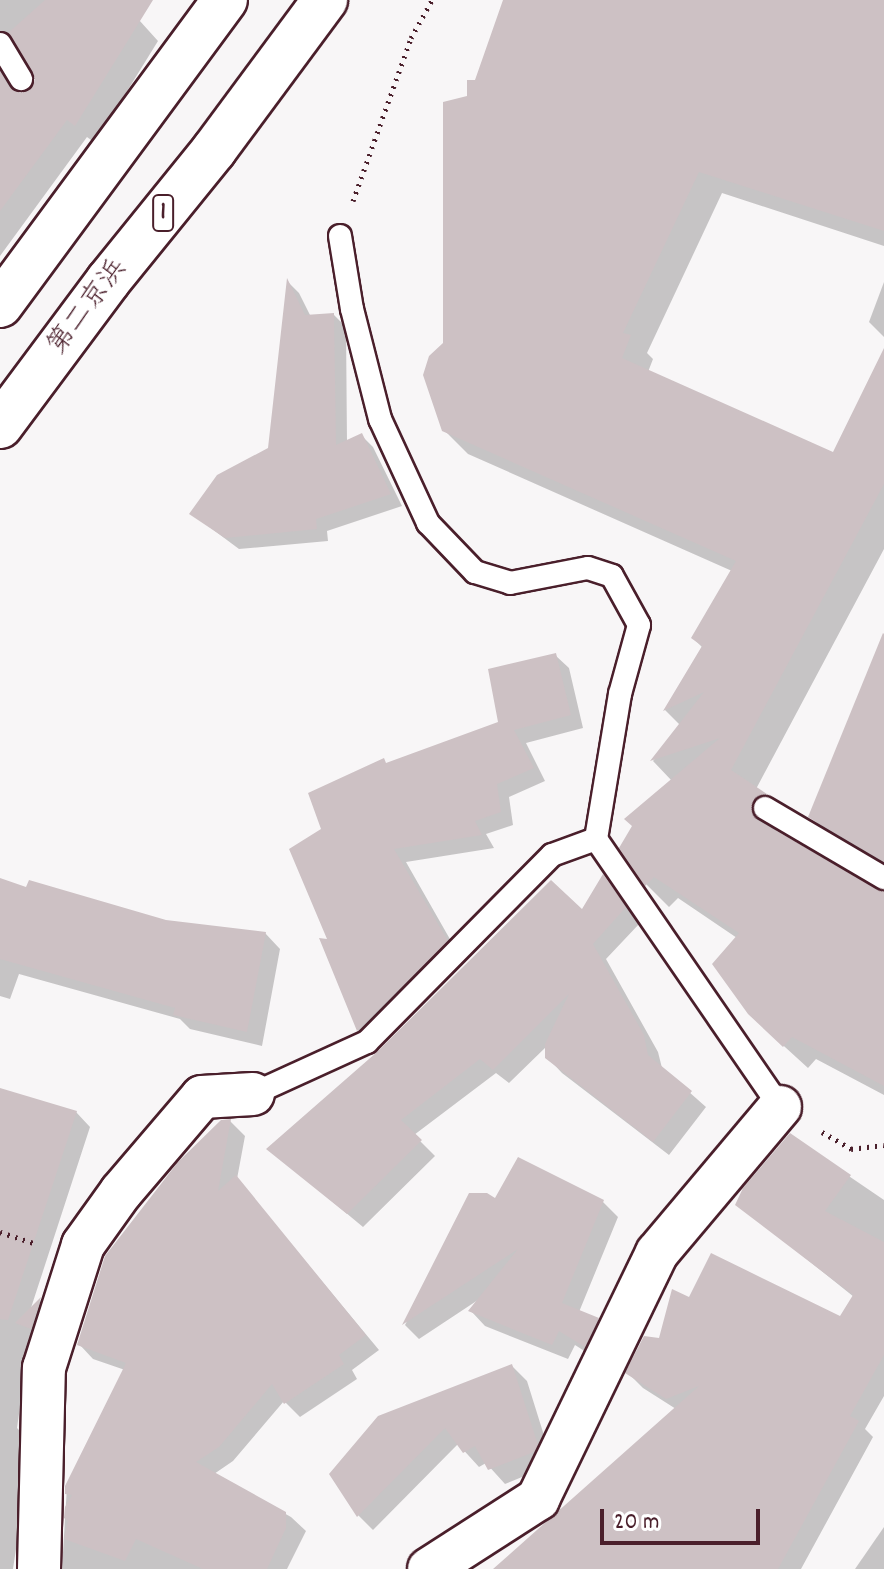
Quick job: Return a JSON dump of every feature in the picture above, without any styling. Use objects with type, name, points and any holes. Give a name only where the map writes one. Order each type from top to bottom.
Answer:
[{"type":"highway","points":[[0,305],[225,0]]},
{"type":"highway","name":"第二京浜","points":[[0,426],[108,281],[214,150],[325,0]]},
{"type":"street","points":[[39,1569],[44,1368],[83,1245],[121,1192],[202,1097],[253,1094]]},
{"type":"street","points":[[429,1569],[538,1499],[657,1253],[780,1107]]},
{"type":"lane","points":[[0,44],[21,79]]},
{"type":"lane","points":[[340,236],[352,309],[380,419],[428,523],[475,572],[510,583],[588,568],[612,576],[639,625],[620,694],[596,839],[780,1107]]},
{"type":"lane","points":[[765,808],[884,878]]},
{"type":"lane","points":[[253,1094],[367,1042],[552,855],[596,839]]},
{"type":"path","points":[[340,236],[411,38],[432,0]]},
{"type":"path","points":[[780,1107],[851,1149],[884,1145]]},
{"type":"building","points":[[45,0],[153,0],[75,126],[67,120],[0,211],[0,71],[9,87],[20,93],[29,91],[35,80],[8,33]]},
{"type":"building","points":[[503,0],[884,0],[884,231],[699,172],[623,333],[631,335],[622,358],[833,452],[884,348],[884,484],[731,770],[767,794],[753,802],[753,814],[757,820],[884,892],[884,1086],[792,1037],[783,1047],[748,1014],[712,964],[739,933],[654,877],[645,886],[619,848],[632,826],[624,819],[720,738],[650,761],[704,692],[663,711],[702,646],[691,638],[736,561],[442,431],[423,375],[429,356],[443,343],[443,102],[467,96],[467,80],[475,80]]},
{"type":"building","points":[[287,278],[305,315],[334,313],[336,445],[362,433],[391,494],[316,519],[317,529],[225,538],[189,514],[217,475],[268,448]]},
{"type":"building","points":[[884,634],[884,862],[808,817]]},
{"type":"building","points":[[556,653],[571,715],[514,730],[534,768],[497,784],[501,812],[475,821],[482,835],[394,849],[448,941],[357,1031],[319,938],[327,939],[289,849],[321,829],[308,793],[384,758],[386,763],[498,722],[488,669]]},
{"type":"building","points":[[603,874],[626,907],[593,944],[644,1035],[648,1055],[692,1091],[653,1142],[545,1058],[545,1044],[569,994],[493,1070],[480,1059],[401,1120],[422,1140],[347,1214],[266,1149],[377,1052],[551,880],[582,909]]},
{"type":"building","points":[[0,878],[26,887],[29,880],[166,920],[266,932],[247,1032],[173,1015],[175,1008],[0,959]]},
{"type":"building","points":[[0,1088],[77,1111],[8,1320],[0,1319]]},
{"type":"building","points":[[231,1119],[218,1191],[236,1175],[366,1335],[339,1355],[344,1364],[284,1404],[272,1384],[219,1447],[196,1462],[286,1512],[286,1528],[267,1569],[203,1569],[136,1539],[125,1561],[64,1539],[68,1521],[64,1518],[65,1507],[72,1495],[65,1494],[65,1486],[126,1363],[77,1345],[105,1256],[178,1162],[221,1120]]},
{"type":"building","points":[[790,1133],[851,1175],[825,1211],[884,1242],[884,1355],[850,1416],[859,1421],[778,1569],[493,1569],[699,1386],[666,1399],[625,1373],[644,1336],[659,1338],[672,1289],[689,1297],[711,1253],[840,1316],[853,1295],[735,1205],[743,1188]]},
{"type":"building","points":[[518,1157],[604,1200],[562,1303],[599,1318],[585,1347],[559,1331],[552,1345],[468,1311],[518,1249],[402,1325],[469,1193],[487,1193],[495,1198]]},
{"type":"building","points":[[41,1297],[31,1329],[15,1323]]},
{"type":"building","points":[[512,1364],[538,1445],[534,1452],[488,1470],[475,1446],[463,1453],[445,1428],[357,1517],[329,1474],[378,1416]]}]
